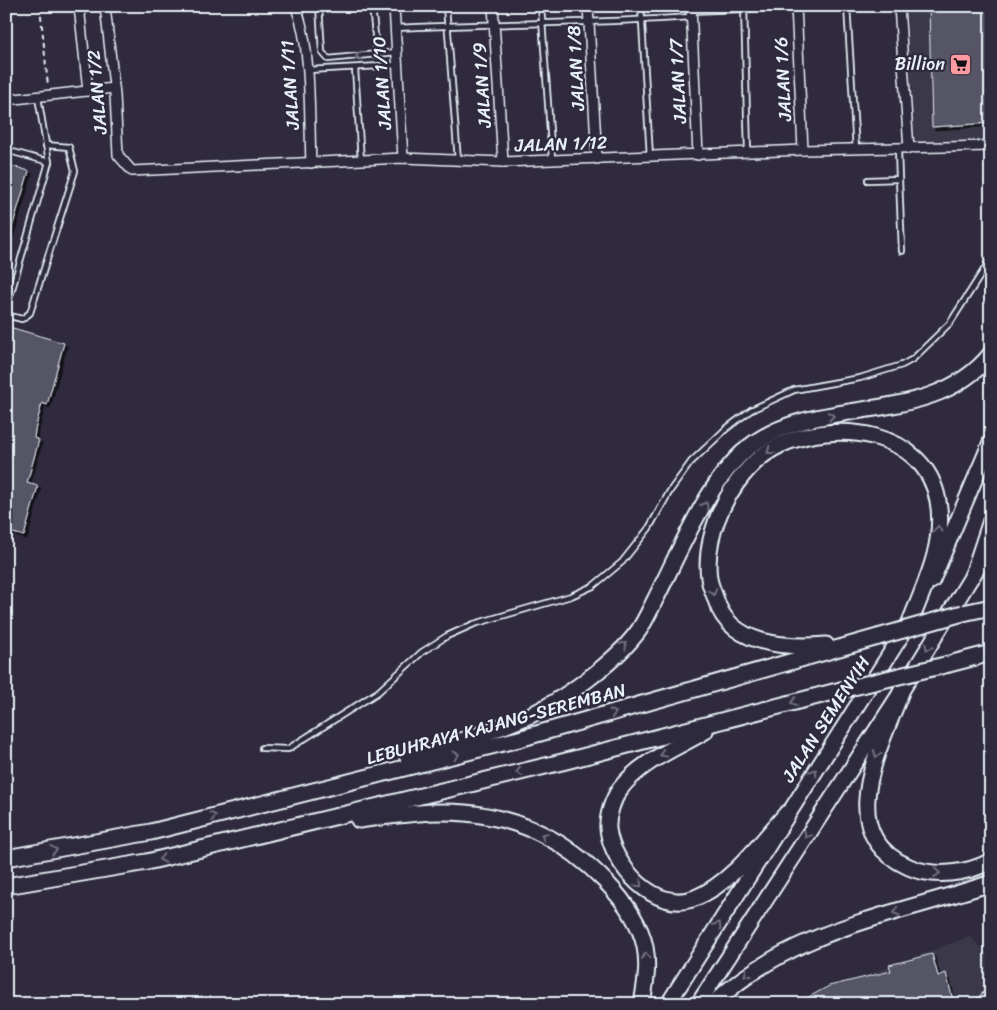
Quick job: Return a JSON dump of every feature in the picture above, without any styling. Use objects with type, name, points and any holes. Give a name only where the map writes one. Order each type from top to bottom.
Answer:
[{"type":"highway","points":[[332,785],[527,717],[570,691],[606,664],[639,630],[708,498],[725,470],[749,447],[778,428],[825,417],[916,402],[956,383],[983,364],[991,354]]},
{"type":"highway","points":[[857,643],[804,647],[776,646],[746,636],[730,623],[718,606],[709,578],[710,544],[721,508],[747,469],[778,446],[810,434],[842,431],[875,436],[904,450],[916,459],[929,478],[938,501],[936,557],[909,625]]},
{"type":"highway","points":[[972,576],[991,545]]},
{"type":"highway","name":"LEBUHRAYA KAJANG-SEREMBAN","points":[[6,858],[151,832],[332,785],[519,740],[963,613],[991,607]]},
{"type":"highway","points":[[6,886],[148,862],[721,722],[991,653]]},
{"type":"highway","points":[[966,660],[991,663]]},
{"type":"highway","points":[[901,692],[868,776],[866,801],[868,822],[878,843],[895,861],[919,871],[945,874],[982,866],[991,862]]},
{"type":"highway","points":[[721,722],[639,769],[620,790],[611,808],[608,827],[618,859],[627,872],[643,888],[660,897],[678,901],[694,899],[711,890],[735,870],[787,813]]},
{"type":"highway","points":[[294,827],[426,812],[442,812],[467,813],[507,821],[542,834],[570,852],[601,877],[628,909],[639,928],[646,948],[647,977],[642,1004]]},
{"type":"highway","points":[[713,1004],[730,987],[761,965],[794,947],[832,931],[991,883]]},
{"type":"main road","name":"JALAN SEMENYIH","points":[[668,1004],[787,813],[909,625],[941,564],[991,442]]},
{"type":"main road","points":[[698,1004],[901,692],[972,576],[991,519]]},
{"type":"street","points":[[79,6],[88,91]]},
{"type":"street","name":"JALAN 1/2","points":[[105,6],[114,88],[118,155],[132,171]]},
{"type":"street","name":"JALAN 1/11","points":[[295,6],[301,20],[307,70],[311,163]]},
{"type":"street","name":"JALAN 1/10","points":[[394,6],[403,158]]},
{"type":"street","name":"JALAN 1/9","points":[[493,6],[503,162]]},
{"type":"street","name":"JALAN 1/8","points":[[588,6],[597,159]]},
{"type":"street","points":[[899,6],[909,149]]},
{"type":"street","name":"JALAN 1/6","points":[[796,7],[804,150]]},
{"type":"street","name":"JALAN 1/7","points":[[692,11],[698,155]]},
{"type":"street","points":[[6,100],[114,88]]},
{"type":"street","name":"JALAN 1/12","points":[[132,171],[361,162],[403,158],[503,162],[804,150],[856,151],[991,146]]},
{"type":"street","points":[[980,1004],[991,992]]},
{"type":"lane","points":[[319,6],[322,52],[328,59],[397,52]]},
{"type":"lane","points":[[372,6],[377,54]]},
{"type":"lane","points":[[446,6],[458,161]]},
{"type":"lane","points":[[541,6],[552,160]]},
{"type":"lane","points":[[641,6],[650,156]]},
{"type":"lane","points":[[395,28],[542,22],[590,24],[642,20],[692,11],[808,6]]},
{"type":"lane","points":[[848,6],[856,151]]},
{"type":"lane","points":[[744,8],[748,153]]},
{"type":"lane","points":[[307,70],[398,65]]},
{"type":"lane","points":[[355,68],[361,162]]},
{"type":"lane","points":[[6,310],[49,162],[38,97]]},
{"type":"lane","points":[[6,315],[22,319],[30,313],[75,171],[69,147],[46,145]]},
{"type":"lane","points":[[898,149],[902,251]]},
{"type":"lane","points":[[6,150],[49,162]]},
{"type":"lane","points":[[868,180],[899,179]]},
{"type":"lane","points":[[262,748],[288,749],[378,692],[422,652],[447,636],[474,624],[571,596],[593,586],[622,562],[648,528],[670,491],[691,462],[727,428],[751,410],[794,390],[860,378],[892,369],[913,359],[950,323],[991,259]]},
{"type":"path","points":[[40,6],[49,96]]},
{"type":"shaded area","name":"Billion","points":[[906,6],[991,6],[991,139],[915,143]]},
{"type":"shaded area","points":[[970,936],[991,958],[991,1004],[791,1004]]},
{"type":"building","name":"Billion","points":[[929,6],[991,6],[991,123],[932,127]]},
{"type":"building","points":[[6,164],[29,171],[8,241],[6,240]]},
{"type":"building","points":[[6,326],[64,343],[47,405],[42,403],[35,430],[34,438],[39,440],[27,483],[38,486],[24,536],[6,531]]},
{"type":"building","points":[[932,954],[938,976],[946,973],[954,1004],[796,1004],[829,986],[891,971],[889,965]]},
{"type":"place","name":"Billion","points":[[961,64]]}]
